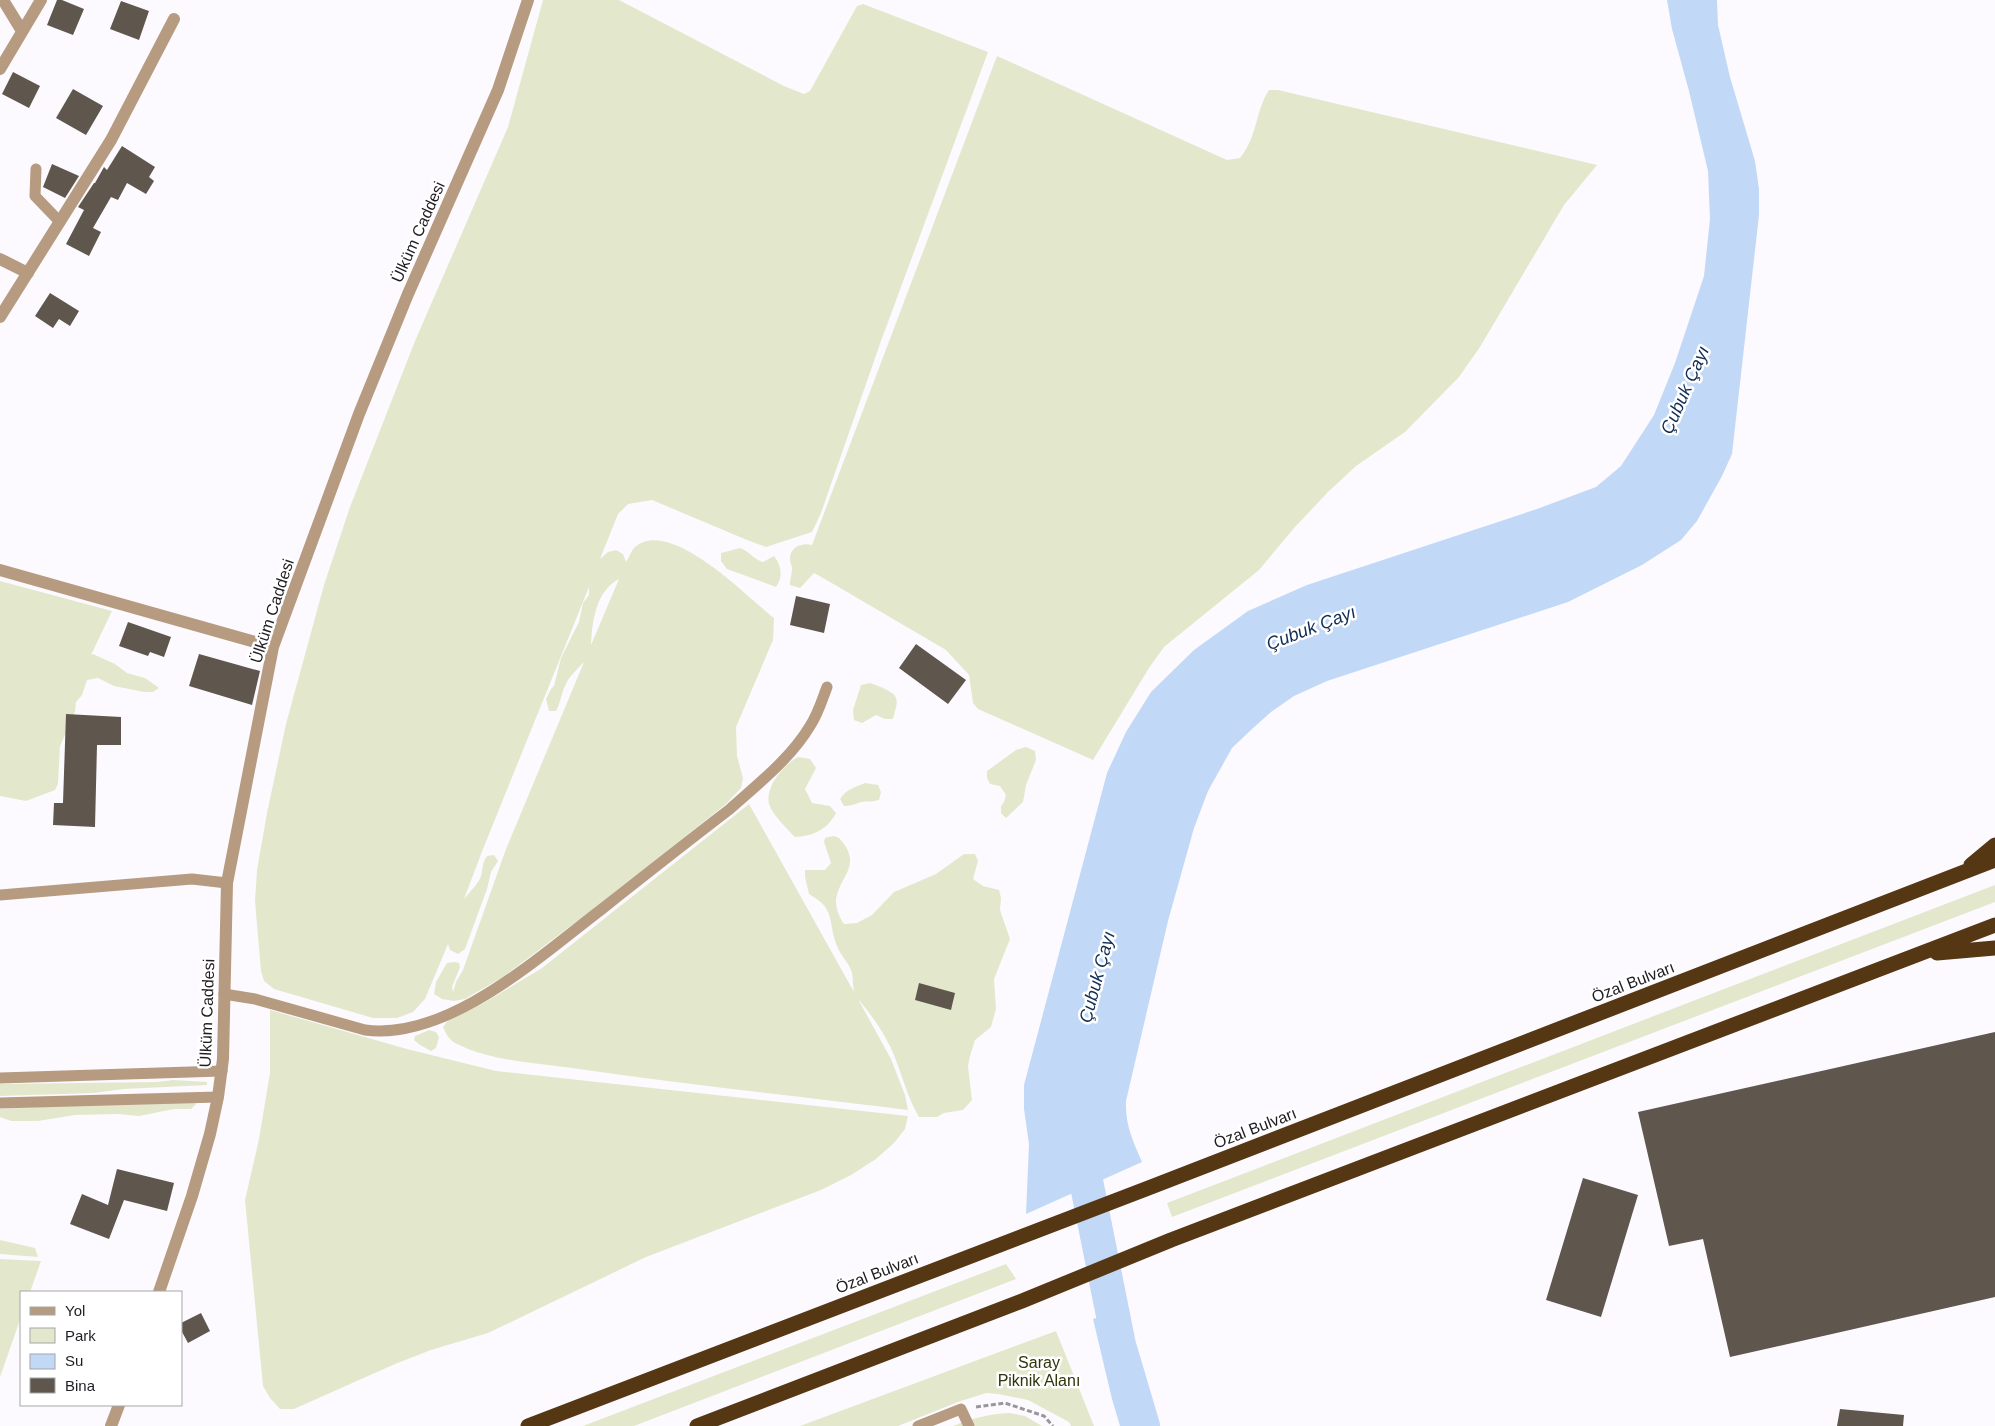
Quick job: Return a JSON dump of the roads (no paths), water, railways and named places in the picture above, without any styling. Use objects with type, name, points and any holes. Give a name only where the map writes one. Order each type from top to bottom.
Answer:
[{"type":"highway","points":[[1959,874],[1995,845]]},
{"type":"highway","name":"Özal Bulvarı","points":[[528,1426],[1152,1187],[1995,860]]},
{"type":"highway","points":[[697,1426],[1171,1240],[1921,955],[1995,925]]},
{"type":"highway","points":[[1921,955],[1995,948]]},
{"type":"street","points":[[3,0],[22,31]]},
{"type":"street","points":[[0,70],[41,0]]},
{"type":"street","name":"Ülküm Caddesi","points":[[159,1291],[194,1188],[210,1134],[218,1097],[222,1071],[227,884],[273,647],[359,414],[408,294],[498,90],[528,0]]},
{"type":"street","points":[[0,317],[111,140],[174,19]]},
{"type":"street","points":[[0,259],[28,273]]},
{"type":"street","points":[[0,570],[273,647]]},
{"type":"street","points":[[111,1426],[119,1406]]},
{"type":"lane","points":[[36,169],[35,196],[60,222]]},
{"type":"lane","points":[[224,994],[255,998],[365,1030],[379,1032],[407,1028],[459,1009],[512,978],[730,808],[763,779],[796,745],[810,726],[827,687]]},
{"type":"lane","points":[[0,896],[192,879],[227,884]]},
{"type":"lane","points":[[0,1078],[222,1071]]},
{"type":"lane","points":[[0,1102],[218,1097]]},
{"type":"lane","points":[[918,1426],[962,1409],[969,1426]]},
{"type":"water","points":[[1667,0],[1717,0],[1718,25],[1730,77],[1755,161],[1759,189],[1759,215],[1732,454],[1722,476],[1697,521],[1681,540],[1642,565],[1568,602],[1327,681],[1294,696],[1271,712],[1232,748],[1208,791],[1194,828],[1168,921],[1126,1101],[1128,1125],[1142,1162],[1026,1214],[1029,1144],[1024,1109],[1024,1085],[1107,773],[1126,732],[1151,692],[1194,650],[1248,611],[1307,585],[1537,509],[1596,487],[1621,466],[1654,415],[1675,363],[1704,276],[1710,219],[1708,171],[1672,29]]},
{"type":"water","points":[[1128,1307],[1138,1369],[1155,1426],[1120,1426],[1093,1319]]},
{"type":"waterway","name":"Çubuk Çayı","points":[[1078,1141],[1119,1345],[1143,1426]]},
{"type":"park label","name":"Saray Piknik Alanı","points":[[1039,1371]]}]
